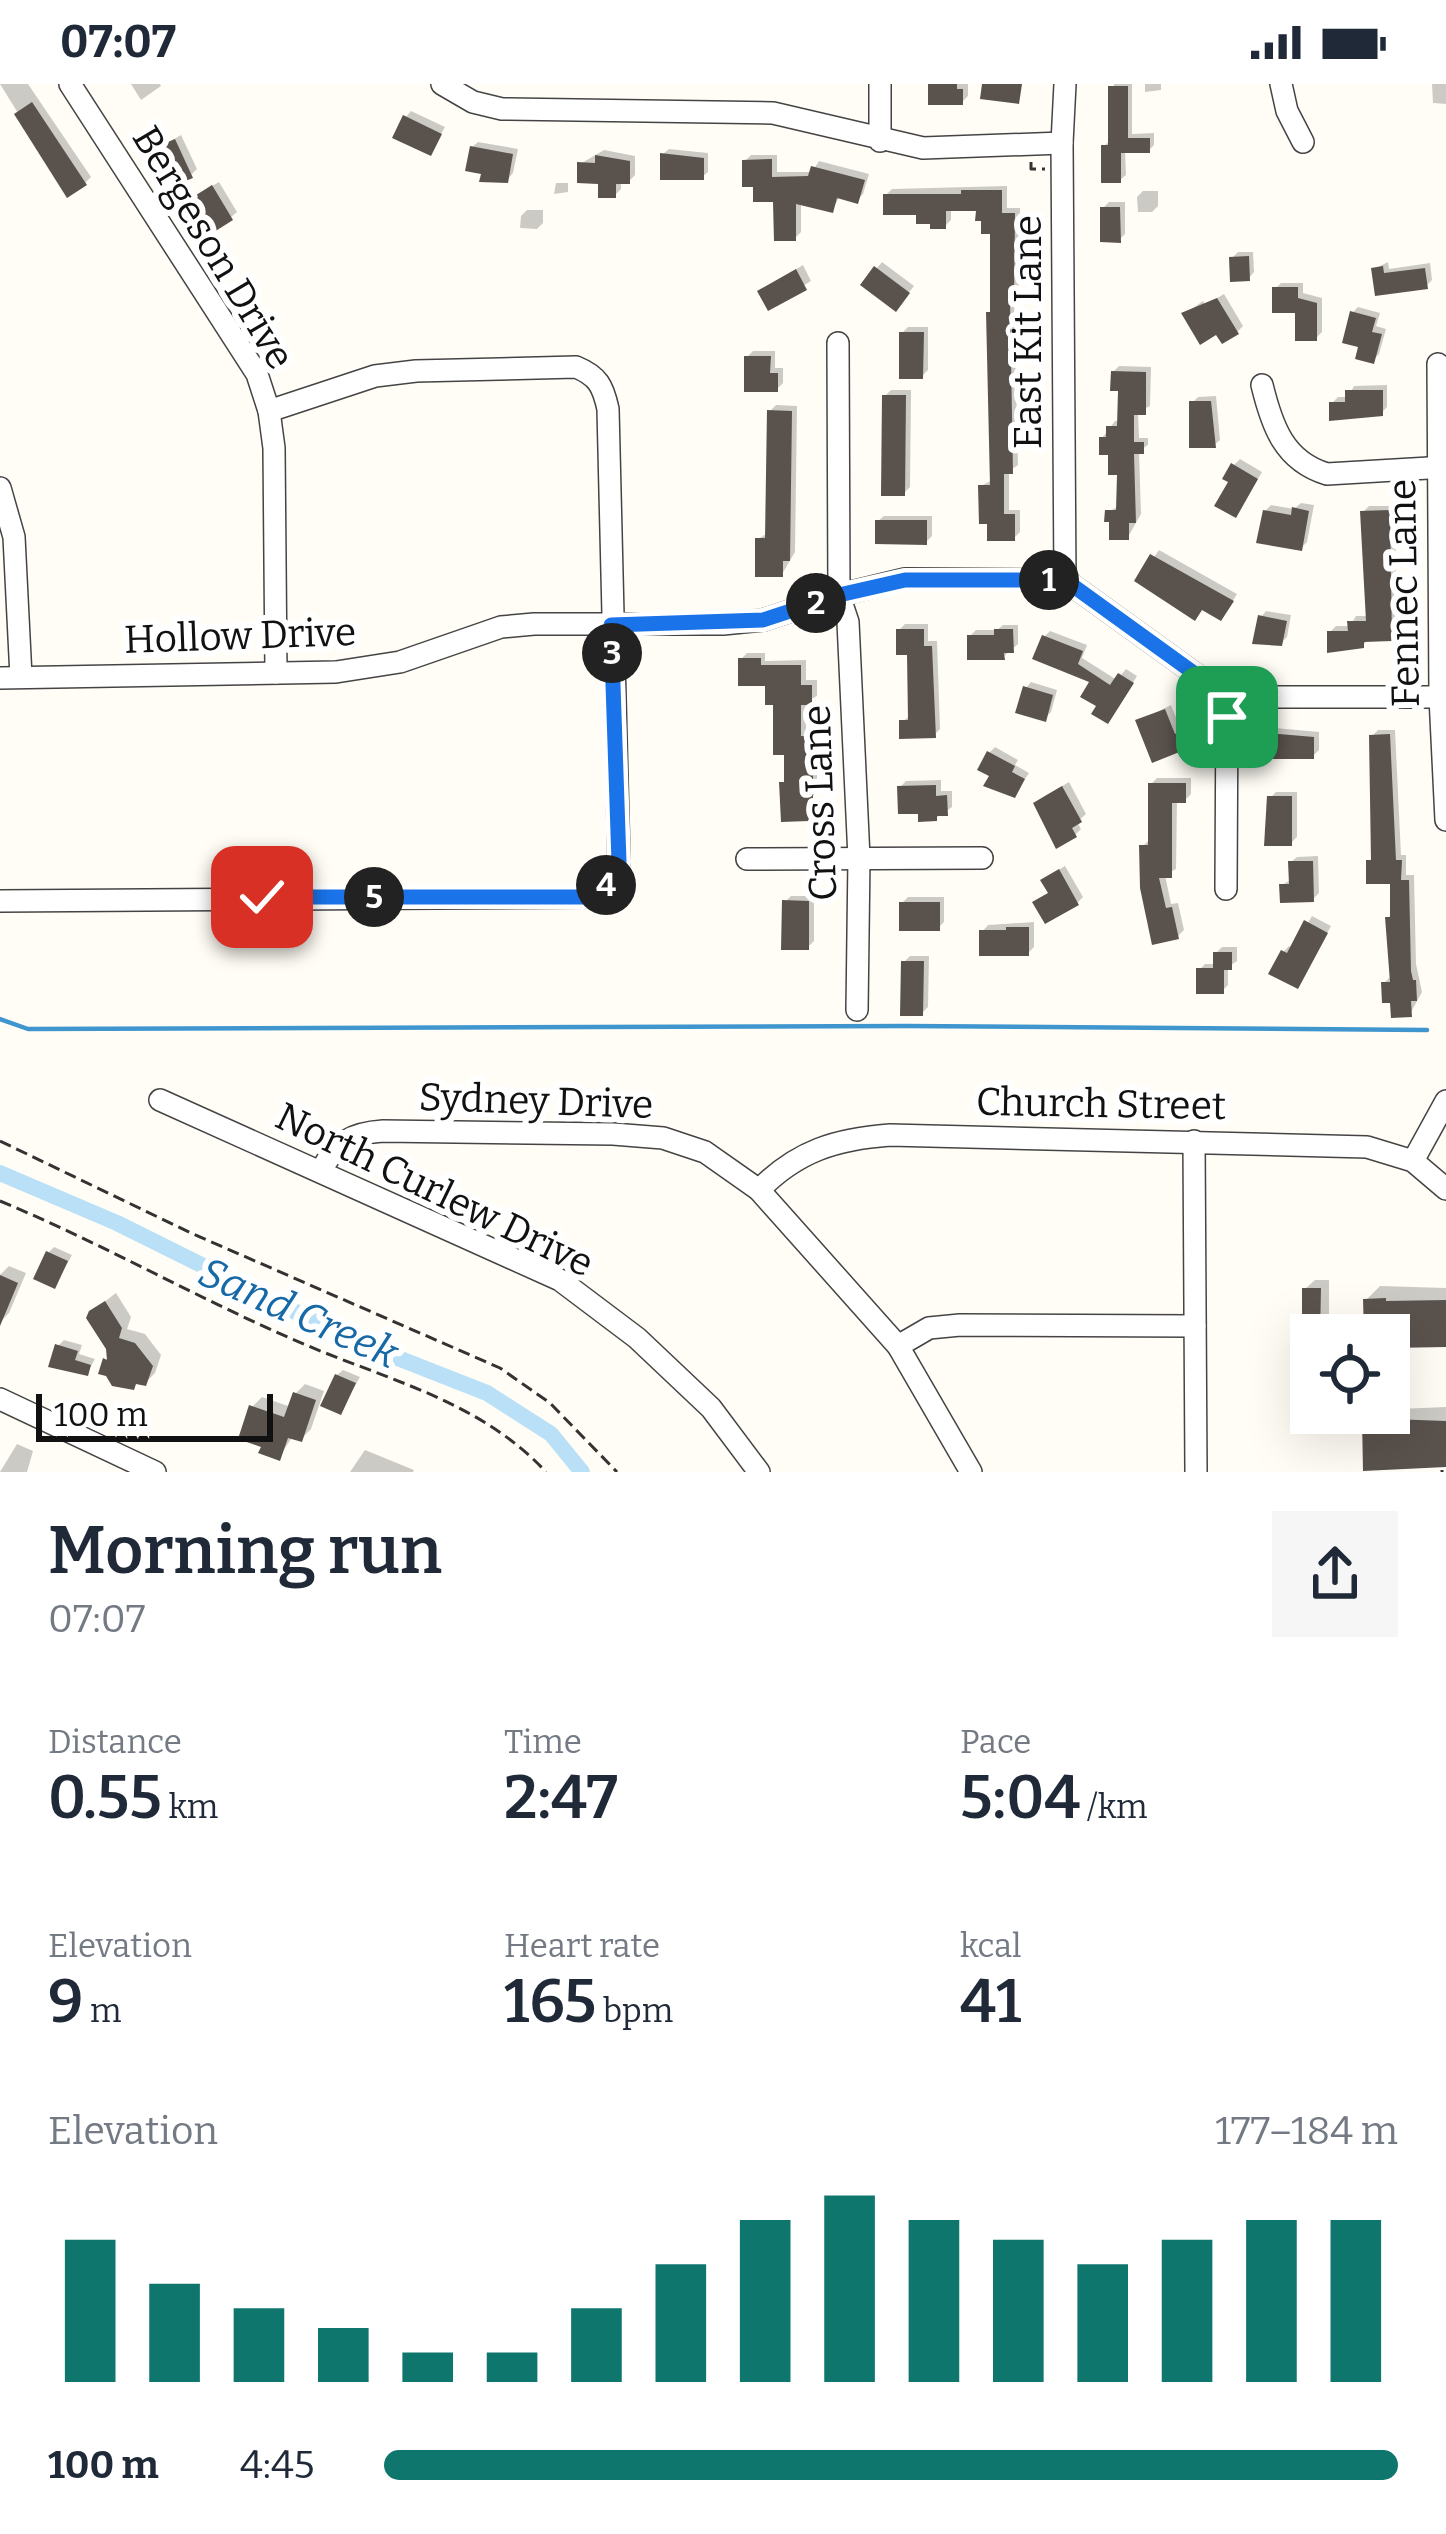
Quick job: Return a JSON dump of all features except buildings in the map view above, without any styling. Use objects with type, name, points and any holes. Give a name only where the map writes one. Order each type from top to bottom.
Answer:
[{"type":"street","name":"Bergeson Drive","points":[[70,84],[257,374],[274,448],[276,673]]},
{"type":"street","points":[[442,84],[473,102],[502,109],[772,113],[923,148],[1062,143]]},
{"type":"street","points":[[880,84],[880,141]]},
{"type":"street","name":"East Kit Lane","points":[[1065,84],[1065,580]]},
{"type":"street","points":[[1281,84],[1287,111],[1303,142]]},
{"type":"street","name":"Cross Lane","points":[[838,343],[839,595],[848,622],[859,858],[857,1010]]},
{"type":"street","name":"Fennec Lane","points":[[1438,364],[1440,697],[1446,820]]},
{"type":"street","points":[[0,901],[585,897],[613,879],[619,862],[608,409],[603,386],[593,374],[576,367],[416,371],[375,376],[269,411]]},
{"type":"street","points":[[1262,385],[1282,442],[1297,461],[1313,470],[1327,474],[1441,467]]},
{"type":"street","points":[[0,488],[14,537],[10,677]]},
{"type":"street","name":"Hollow Drive","points":[[10,677],[369,668],[501,627],[763,620],[905,580],[1065,580]]},
{"type":"street","points":[[1065,580],[1227,697],[1440,697]]},
{"type":"street","points":[[1226,890],[1227,697]]},
{"type":"street","points":[[747,859],[982,858]]},
{"type":"street","name":"North Curlew Drive","points":[[160,1100],[560,1280],[637,1338],[711,1408],[759,1472]]},
{"type":"street","points":[[1413,1161],[1446,1101]]},
{"type":"street","name":"Sydney Drive","points":[[320,1171],[338,1145],[356,1133],[614,1135],[663,1138],[705,1152],[759,1190],[898,1346],[970,1472]]},
{"type":"street","name":"Church Street","points":[[759,1190],[782,1166],[817,1147],[890,1135],[1367,1147],[1413,1161],[1446,1190]]},
{"type":"street","points":[[1195,1141],[1196,1472]]},
{"type":"street","points":[[898,1346],[929,1328],[960,1325],[1195,1326]]},
{"type":"street","points":[[0,1399],[155,1472]]},
{"type":"path","points":[[1031,156],[1031,169],[1047,169]]},
{"type":"path","points":[[0,1141],[191,1233],[500,1368],[565,1416],[617,1472]]},
{"type":"path","points":[[0,1201],[83,1235],[304,1344],[440,1397],[494,1427],[546,1472]]},
{"type":"waterway","points":[[0,1019],[28,1029],[906,1026],[1427,1030]]},
{"type":"waterway","name":"Sand Creek","points":[[0,1173],[117,1223],[352,1340],[487,1393],[551,1434],[582,1472]]},
{"type":"route","points":[[262,897],[585,897],[600,890],[613,879],[619,862],[611,625],[763,620],[905,580],[1065,580],[1227,697],[1227,717]]}]
